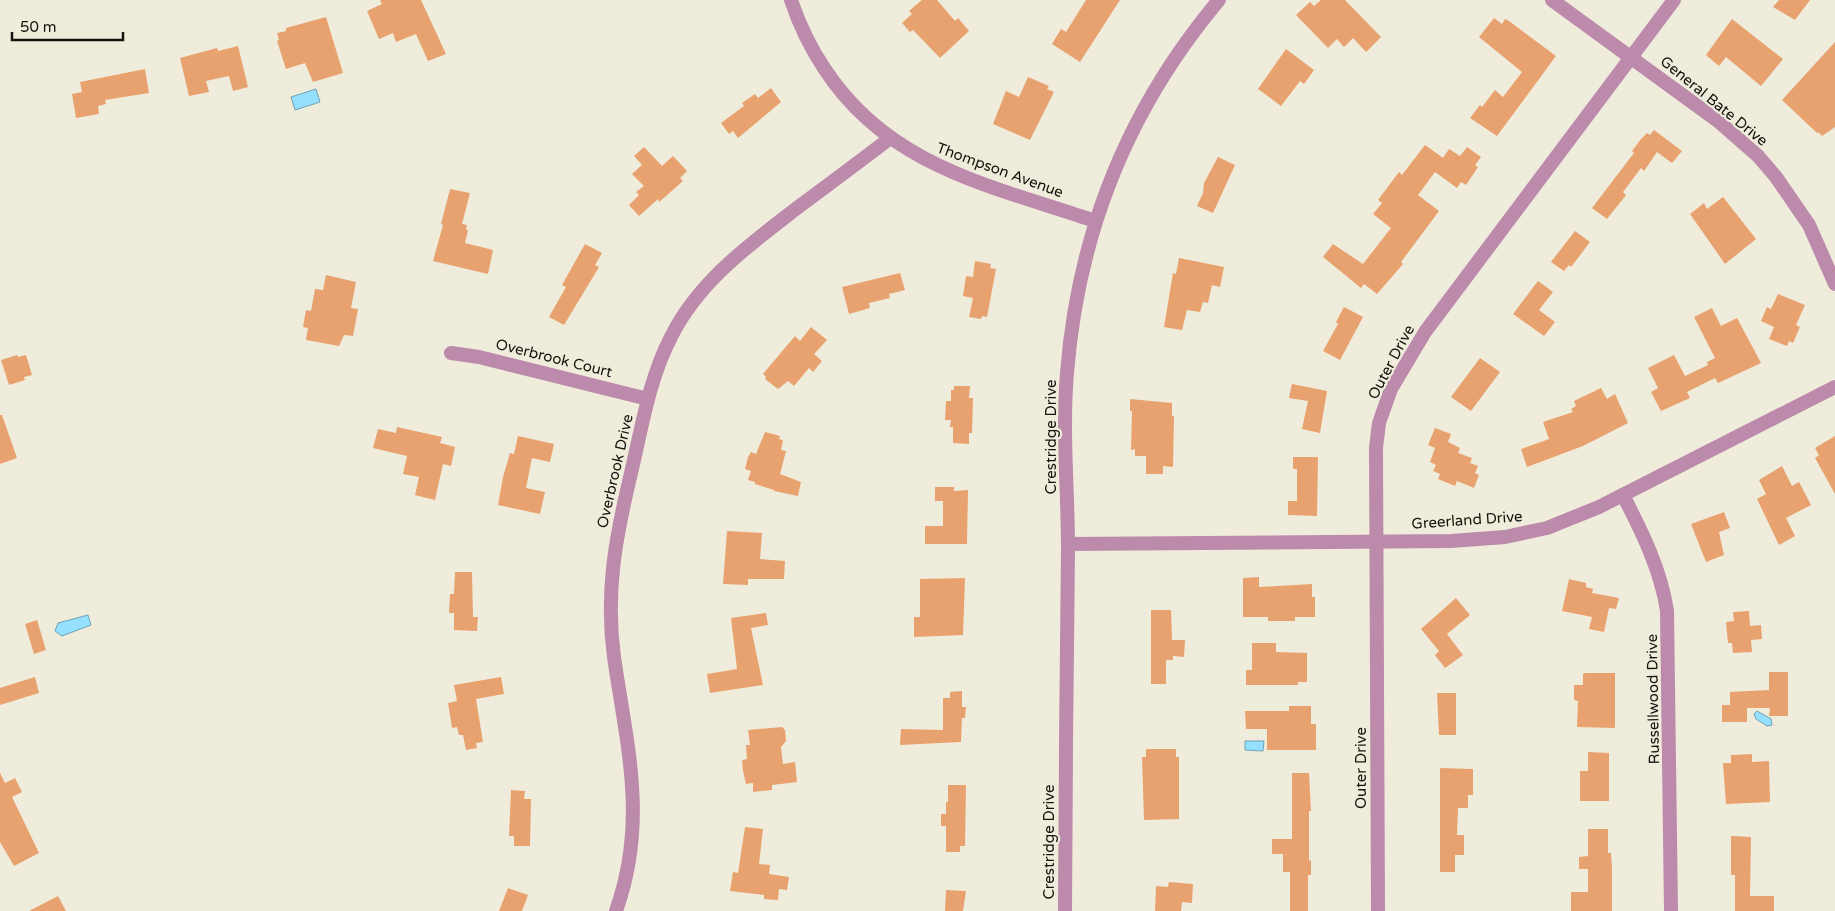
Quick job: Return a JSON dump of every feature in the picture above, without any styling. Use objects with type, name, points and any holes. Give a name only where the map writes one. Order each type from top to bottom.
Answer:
[{"type":"street","name":"Thompson Avenue","points":[[791,0],[813,50],[833,82],[861,114],[889,138],[946,170],[1095,221]]},
{"type":"street","name":"Crestridge Drive","points":[[1065,911],[1068,544],[1065,429],[1067,372],[1082,281],[1095,221],[1131,134],[1157,82],[1190,34],[1219,0]]},
{"type":"street","name":"General Bate Drive","points":[[1552,0],[1718,121],[1758,156],[1784,188],[1809,225],[1835,284]]},
{"type":"street","name":"Outer Drive","points":[[1378,911],[1376,448],[1379,423],[1391,389],[1425,332],[1674,0]]},
{"type":"street","name":"Overbrook Drive","points":[[616,911],[628,865],[634,806],[628,735],[611,634],[610,583],[618,528],[648,399],[671,336],[705,286],[756,240],[889,138]]},
{"type":"street","name":"Overbrook Court","points":[[451,353],[479,357],[648,399]]},
{"type":"street","name":"Greerland Drive","points":[[1068,544],[1376,540],[1451,541],[1524,534],[1571,519],[1623,495],[1835,387]]},
{"type":"street","name":"Russellwood Drive","points":[[1623,495],[1653,560],[1662,586],[1667,612],[1671,911]]},
{"type":"water","points":[[316,89],[320,102],[295,110],[291,97]]},
{"type":"water","points":[[88,615],[91,625],[62,636],[55,631],[58,623]]},
{"type":"water","points":[[1757,711],[1771,719],[1772,725],[1767,726],[1756,719],[1754,714]]},
{"type":"water","points":[[1245,741],[1264,741],[1263,751],[1245,750]]},
{"type":"building","points":[[380,0],[421,0],[446,54],[428,61],[416,34],[396,42],[393,33],[379,39],[367,11],[382,4]]},
{"type":"building","points":[[922,0],[937,0],[955,21],[958,18],[969,31],[940,58],[913,30],[910,32],[902,23],[912,14],[909,11]]},
{"type":"building","points":[[1086,0],[1120,0],[1080,62],[1052,44],[1061,29],[1066,32]]},
{"type":"building","points":[[1321,0],[1345,0],[1381,37],[1366,52],[1353,38],[1344,47],[1337,39],[1328,48],[1296,15],[1310,2],[1314,6]]},
{"type":"building","points":[[1779,0],[1810,0],[1795,20],[1773,7]]},
{"type":"building","points":[[326,17],[343,73],[313,82],[305,63],[286,69],[277,41],[279,40],[277,33],[286,31],[286,28]]},
{"type":"building","points":[[1494,18],[1502,24],[1505,19],[1509,21],[1556,56],[1497,136],[1470,118],[1480,105],[1482,107],[1495,90],[1503,97],[1522,72],[1479,37]]},
{"type":"building","points":[[1732,19],[1783,59],[1761,86],[1726,57],[1719,66],[1706,55]]},
{"type":"building","points":[[1835,42],[1835,127],[1822,136],[1782,100]]},
{"type":"building","points":[[238,46],[248,87],[233,91],[229,76],[206,81],[209,92],[189,96],[180,58],[217,48],[218,51]]},
{"type":"building","points":[[1286,49],[1314,70],[1304,84],[1300,81],[1281,106],[1258,89]]},
{"type":"building","points":[[145,69],[149,93],[105,100],[106,104],[98,106],[99,114],[76,118],[72,94],[82,92],[80,82]]},
{"type":"building","points":[[1028,77],[1049,86],[1047,89],[1054,92],[1030,140],[993,124],[1006,91],[1019,97]]},
{"type":"building","points":[[771,88],[781,102],[738,138],[733,131],[729,134],[721,123],[744,106],[742,103],[755,94],[758,98]]},
{"type":"building","points":[[1654,130],[1682,151],[1672,163],[1657,152],[1644,171],[1641,168],[1623,192],[1626,195],[1607,219],[1592,208],[1634,153],[1632,151],[1641,139],[1647,133],[1650,135]]},
{"type":"building","points":[[1425,145],[1443,158],[1449,149],[1460,156],[1467,147],[1481,157],[1475,165],[1478,167],[1466,185],[1461,182],[1457,188],[1435,172],[1418,195],[1439,211],[1401,262],[1403,264],[1377,294],[1364,284],[1361,288],[1323,257],[1333,244],[1363,264],[1391,228],[1373,214],[1382,203],[1378,200],[1399,172],[1402,175]]},
{"type":"building","points":[[644,147],[662,166],[673,156],[687,171],[680,178],[683,181],[639,216],[629,205],[639,195],[636,192],[644,186],[632,174],[642,165],[634,156]]},
{"type":"building","points":[[1218,157],[1235,165],[1213,213],[1197,206],[1203,193],[1204,183]]},
{"type":"building","points":[[450,189],[470,193],[462,224],[467,225],[466,230],[468,230],[465,243],[493,250],[488,274],[433,261]]},
{"type":"building","points":[[1723,197],[1756,239],[1725,264],[1690,214],[1704,203],[1707,209]]},
{"type":"building","points":[[1575,231],[1590,242],[1571,267],[1569,265],[1564,271],[1551,262]]},
{"type":"building","points":[[585,244],[602,253],[595,265],[599,267],[564,325],[549,317],[566,287],[562,285]]},
{"type":"building","points":[[1179,258],[1224,267],[1220,287],[1212,285],[1208,303],[1203,302],[1200,312],[1187,310],[1182,330],[1164,327],[1173,273],[1176,274]]},
{"type":"building","points":[[975,261],[991,264],[990,268],[996,269],[987,317],[982,316],[981,319],[969,317],[973,298],[963,296],[966,276],[973,277]]},
{"type":"building","points":[[900,273],[905,290],[889,294],[890,298],[869,303],[870,308],[849,314],[842,287]]},
{"type":"building","points":[[326,275],[356,282],[351,308],[358,309],[353,336],[344,335],[339,346],[306,340],[308,328],[303,327],[306,310],[311,311],[315,289],[323,290]]},
{"type":"building","points":[[1538,281],[1553,292],[1539,310],[1555,322],[1544,336],[1513,314]]},
{"type":"building","points":[[1778,294],[1805,305],[1796,325],[1800,327],[1793,343],[1789,341],[1787,346],[1769,339],[1774,327],[1761,321],[1767,307],[1771,309]]},
{"type":"building","points":[[1344,307],[1363,317],[1340,360],[1323,351],[1338,324],[1336,322]]},
{"type":"building","points":[[1712,308],[1721,326],[1737,318],[1761,363],[1718,383],[1715,378],[1687,392],[1690,398],[1661,411],[1651,392],[1658,388],[1648,368],[1674,355],[1685,376],[1708,365],[1707,362],[1715,358],[1694,317]]},
{"type":"building","points":[[811,327],[827,340],[814,354],[822,361],[813,372],[809,368],[794,386],[788,381],[778,389],[765,379],[766,377],[763,374],[795,336],[800,341]]},
{"type":"building","points":[[17,355],[18,357],[26,355],[32,375],[24,377],[25,380],[9,385],[1,360]]},
{"type":"building","points":[[1480,358],[1500,372],[1471,411],[1451,397]]},
{"type":"building","points":[[1292,384],[1327,391],[1320,433],[1302,429],[1308,401],[1289,398]]},
{"type":"building","points":[[954,386],[970,386],[969,398],[973,398],[972,433],[969,433],[969,444],[953,443],[953,427],[950,427],[951,420],[945,420],[946,401],[951,401],[951,390],[954,390]]},
{"type":"building","points":[[1601,388],[1607,399],[1615,394],[1628,423],[1583,446],[1527,467],[1521,449],[1549,439],[1543,422],[1573,412],[1571,409],[1576,406],[1574,401]]},
{"type":"building","points":[[1130,399],[1172,403],[1172,416],[1174,416],[1173,467],[1163,466],[1163,474],[1146,474],[1146,456],[1135,456],[1135,449],[1131,450],[1132,411],[1130,411]]},
{"type":"building","points":[[0,415],[2,415],[17,458],[0,464]]},
{"type":"building","points":[[397,427],[442,437],[440,443],[455,447],[451,466],[443,464],[435,500],[415,495],[419,477],[403,474],[407,456],[373,448],[378,429],[396,433]]},
{"type":"building","points":[[1435,428],[1451,434],[1448,442],[1460,448],[1458,453],[1472,458],[1470,463],[1478,466],[1475,473],[1479,475],[1474,488],[1457,481],[1455,486],[1438,479],[1440,474],[1433,471],[1436,465],[1430,462],[1435,448],[1428,445]]},
{"type":"building","points":[[765,432],[780,436],[779,439],[783,440],[781,450],[786,451],[780,474],[801,482],[798,496],[774,491],[748,480],[751,471],[745,469],[748,457],[751,452],[756,454]]},
{"type":"building","points":[[518,436],[554,444],[550,462],[532,458],[526,488],[545,492],[540,514],[498,505],[503,477],[510,453],[514,454]]},
{"type":"building","points":[[1835,436],[1835,494],[1815,458],[1819,455],[1815,448]]},
{"type":"building","points":[[1293,457],[1318,457],[1317,516],[1288,515],[1288,501],[1297,501],[1297,469],[1293,469]]},
{"type":"building","points":[[1782,466],[1792,486],[1799,482],[1811,505],[1786,518],[1795,536],[1779,545],[1757,499],[1766,494],[1759,480]]},
{"type":"building","points":[[935,487],[954,487],[954,491],[968,490],[967,544],[925,544],[925,526],[943,526],[943,501],[935,501]]},
{"type":"building","points":[[1724,512],[1730,528],[1719,532],[1724,555],[1706,562],[1691,524]]},
{"type":"building","points":[[727,531],[762,533],[760,559],[785,561],[784,579],[748,579],[748,585],[723,584]]},
{"type":"building","points":[[455,572],[472,572],[473,617],[478,617],[477,631],[454,630],[454,613],[449,613],[450,594],[454,594]]},
{"type":"building","points":[[1259,577],[1259,587],[1312,584],[1312,597],[1315,597],[1315,617],[1295,617],[1295,621],[1268,621],[1268,617],[1243,617],[1243,578]]},
{"type":"building","points":[[965,578],[963,635],[914,637],[914,617],[920,617],[920,579]]},
{"type":"building","points":[[1569,579],[1586,583],[1586,587],[1593,589],[1592,593],[1619,598],[1616,609],[1609,608],[1604,632],[1589,629],[1592,617],[1562,611]]},
{"type":"building","points":[[1456,598],[1470,615],[1447,634],[1463,655],[1445,668],[1435,655],[1439,651],[1421,629]]},
{"type":"building","points":[[1151,610],[1171,610],[1172,640],[1185,640],[1184,657],[1173,656],[1173,660],[1166,660],[1166,684],[1151,684]]},
{"type":"building","points":[[1749,611],[1750,626],[1761,625],[1762,639],[1751,640],[1752,652],[1733,653],[1732,643],[1728,643],[1726,622],[1734,621],[1733,612]]},
{"type":"building","points":[[766,613],[768,625],[751,628],[763,685],[710,693],[707,674],[737,669],[731,618]]},
{"type":"building","points":[[37,620],[46,650],[34,654],[25,624]]},
{"type":"building","points":[[1252,643],[1276,643],[1276,652],[1307,653],[1307,682],[1298,682],[1298,685],[1246,685],[1246,670],[1252,670]]},
{"type":"building","points":[[1769,672],[1788,672],[1788,716],[1769,716],[1770,708],[1747,708],[1747,722],[1722,722],[1722,705],[1730,705],[1730,692],[1769,690]]},
{"type":"building","points":[[1615,673],[1615,728],[1577,727],[1578,701],[1574,700],[1574,685],[1583,685],[1583,674]]},
{"type":"building","points":[[35,677],[39,693],[0,705],[0,688]]},
{"type":"building","points":[[501,677],[504,694],[476,699],[483,742],[476,743],[477,748],[466,750],[463,735],[459,735],[457,727],[452,728],[448,703],[457,701],[454,685]]},
{"type":"building","points":[[962,691],[962,707],[966,707],[965,718],[962,718],[961,742],[900,745],[901,729],[943,730],[943,698],[950,698],[950,692]]},
{"type":"building","points":[[1437,693],[1456,693],[1456,735],[1439,735]]},
{"type":"building","points":[[1289,706],[1311,706],[1311,724],[1316,724],[1316,750],[1267,750],[1267,729],[1246,729],[1245,711],[1289,711]]},
{"type":"building","points":[[782,727],[785,730],[786,741],[781,747],[783,764],[795,762],[797,782],[772,785],[772,790],[753,792],[753,783],[746,784],[742,760],[747,759],[746,745],[750,745],[748,730]]},
{"type":"building","points":[[1146,749],[1176,749],[1176,757],[1179,757],[1179,819],[1144,820],[1142,757],[1146,757]]},
{"type":"building","points":[[1588,752],[1609,753],[1609,801],[1580,801],[1580,771],[1588,771]]},
{"type":"building","points":[[1752,754],[1752,762],[1769,761],[1770,802],[1726,804],[1723,763],[1731,763],[1731,755]]},
{"type":"building","points":[[1440,768],[1473,769],[1473,795],[1468,795],[1468,808],[1458,808],[1457,835],[1464,835],[1464,855],[1455,855],[1455,872],[1440,872]]},
{"type":"building","points":[[0,773],[5,783],[15,778],[22,792],[12,797],[39,853],[14,866],[0,842]]},
{"type":"building","points":[[1292,773],[1309,773],[1311,811],[1309,811],[1309,861],[1311,860],[1311,875],[1308,875],[1308,911],[1290,911],[1290,872],[1283,872],[1283,854],[1272,854],[1272,839],[1292,839]]},
{"type":"building","points":[[948,785],[966,785],[965,846],[960,846],[960,852],[946,852],[946,826],[941,826],[941,814],[946,814]]},
{"type":"building","points":[[511,790],[525,791],[524,799],[531,799],[530,846],[514,846],[514,836],[509,836]]},
{"type":"building","points":[[745,827],[763,829],[759,864],[770,865],[769,874],[789,877],[787,890],[779,889],[778,900],[764,899],[764,895],[730,891],[733,872],[738,873]]},
{"type":"building","points":[[1588,829],[1608,829],[1608,853],[1611,853],[1612,868],[1612,911],[1571,911],[1571,892],[1588,892],[1588,869],[1579,869],[1579,857],[1588,856]]},
{"type":"building","points":[[1731,836],[1751,837],[1750,896],[1774,896],[1774,911],[1735,911],[1735,875],[1731,875]]},
{"type":"building","points":[[1169,882],[1193,884],[1192,903],[1182,902],[1181,911],[1155,911],[1156,886],[1168,887]]},
{"type":"building","points":[[508,888],[528,895],[522,911],[499,911]]},
{"type":"building","points":[[946,890],[966,891],[963,911],[945,911]]},
{"type":"building","points":[[58,896],[66,911],[29,911]]}]
